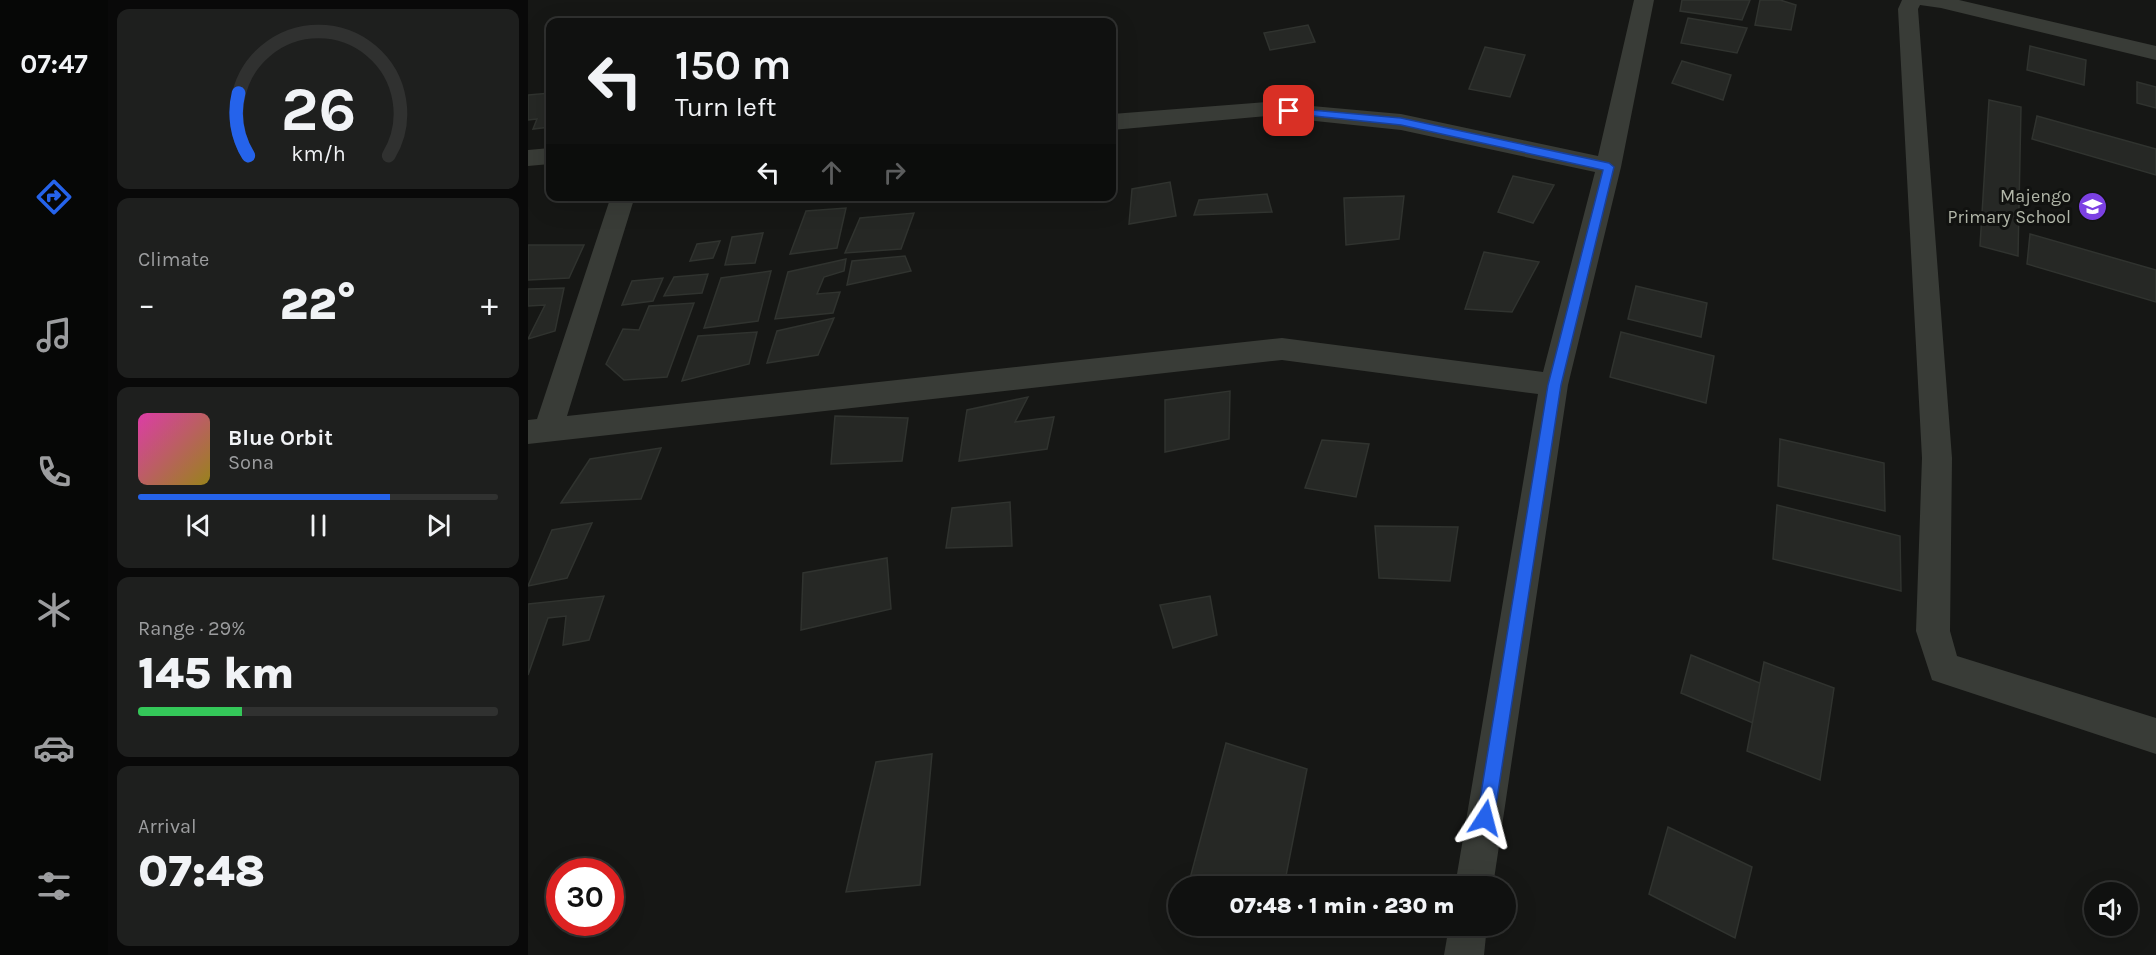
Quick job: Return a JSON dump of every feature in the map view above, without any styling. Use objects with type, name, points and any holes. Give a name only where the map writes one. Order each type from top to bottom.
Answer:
[{"type":"street","points":[[1476,876],[1554,385],[1609,167],[1644,0]]},
{"type":"street","points":[[1912,0],[1908,9],[1937,458],[1933,631],[1944,668],[2156,736]]},
{"type":"street","points":[[1925,0],[2156,53]]},
{"type":"street","points":[[1116,122],[1266,109],[1401,122],[1609,167]]},
{"type":"street","points":[[528,158],[546,156]]},
{"type":"street","points":[[620,201],[538,431],[1282,349],[1554,385]]},
{"type":"street","points":[[1464,955],[1467,936]]},
{"type":"building","points":[[1682,0],[1750,0],[1742,20],[1680,11]]},
{"type":"building","points":[[1760,0],[1780,0],[1796,5],[1791,30],[1755,25]]},
{"type":"building","points":[[1688,18],[1747,28],[1737,53],[1681,43]]},
{"type":"building","points":[[1308,25],[1315,42],[1270,50],[1264,33]]},
{"type":"building","points":[[2030,46],[2086,60],[2084,85],[2027,70]]},
{"type":"building","points":[[1485,47],[1525,55],[1510,97],[1469,89]]},
{"type":"building","points":[[1682,61],[1731,75],[1723,100],[1672,83]]},
{"type":"building","points":[[2137,82],[2156,87],[2156,108],[2137,103]]},
{"type":"building","points":[[546,93],[546,127],[533,129],[537,119],[528,120],[528,95]]},
{"type":"building","points":[[1989,100],[2021,107],[2018,256],[1980,246]]},
{"type":"building","points":[[2037,116],[2156,149],[2156,175],[2032,139]]},
{"type":"building","points":[[1513,176],[1554,185],[1533,223],[1498,212]]},
{"type":"building","points":[[1170,182],[1176,216],[1129,224],[1132,189]]},
{"type":"building","points":[[1267,194],[1272,212],[1194,215],[1199,200]]},
{"type":"building","points":[[1404,196],[1399,239],[1346,245],[1344,198]]},
{"type":"building","points":[[846,208],[837,248],[790,254],[806,211]]},
{"type":"building","points":[[914,213],[901,249],[845,253],[860,218]]},
{"type":"building","points":[[763,233],[755,263],[725,265],[732,237]]},
{"type":"building","points":[[2030,234],[2156,270],[2156,302],[2027,264]]},
{"type":"building","points":[[720,241],[713,258],[690,261],[697,244]]},
{"type":"building","points":[[528,245],[584,245],[569,278],[528,280]]},
{"type":"building","points":[[1484,252],[1539,262],[1512,312],[1465,309]]},
{"type":"building","points":[[905,256],[911,271],[847,285],[852,261]]},
{"type":"building","points":[[846,259],[844,271],[824,277],[817,294],[840,292],[833,313],[775,319],[788,272]]},
{"type":"building","points":[[771,271],[758,321],[704,328],[721,278]]},
{"type":"building","points":[[708,274],[702,293],[664,296],[674,277]]},
{"type":"building","points":[[663,278],[653,301],[622,305],[632,281]]},
{"type":"building","points":[[1636,286],[1707,303],[1701,337],[1628,319]]},
{"type":"building","points":[[564,288],[555,331],[528,339],[545,305],[528,306],[528,289]]},
{"type":"building","points":[[694,303],[667,377],[624,380],[606,364],[623,329],[639,330],[649,306]]},
{"type":"building","points":[[834,318],[818,355],[767,363],[777,331]]},
{"type":"building","points":[[757,332],[749,364],[682,381],[698,336]]},
{"type":"building","points":[[1621,332],[1714,356],[1706,403],[1610,377]]},
{"type":"building","points":[[1230,391],[1229,439],[1165,452],[1165,400]]},
{"type":"building","points":[[1028,397],[1015,422],[1054,417],[1047,449],[959,461],[967,410]]},
{"type":"building","points":[[835,416],[908,418],[902,461],[831,464]]},
{"type":"building","points":[[1780,439],[1884,463],[1885,511],[1778,486]]},
{"type":"building","points":[[1322,440],[1369,444],[1356,497],[1305,488]]},
{"type":"building","points":[[661,448],[641,499],[561,503],[590,459]]},
{"type":"building","points":[[1010,502],[1012,546],[946,548],[952,508]]},
{"type":"building","points":[[1777,505],[1900,536],[1901,591],[1773,559]]},
{"type":"building","points":[[592,523],[567,578],[528,586],[552,530]]},
{"type":"building","points":[[1375,526],[1458,527],[1450,581],[1379,578]]},
{"type":"building","points":[[887,558],[891,609],[801,630],[803,573]]},
{"type":"building","points":[[604,596],[589,640],[563,645],[566,616],[548,618],[528,675],[528,604]]},
{"type":"building","points":[[1210,596],[1217,635],[1173,648],[1160,605]]},
{"type":"building","points":[[1691,655],[1762,684],[1753,723],[1681,693]]},
{"type":"building","points":[[1764,662],[1834,688],[1820,780],[1747,751]]},
{"type":"building","points":[[1226,743],[1307,769],[1286,876],[1191,876]]},
{"type":"building","points":[[932,754],[920,885],[846,892],[876,762]]},
{"type":"building","points":[[1668,827],[1752,867],[1735,938],[1649,894]]},
{"type":"place","name":"Majengo Primary School","points":[[2092,206]]},
{"type":"route","points":[[1289,111],[1401,122],[1609,167],[1554,385],[1485,818]]}]
